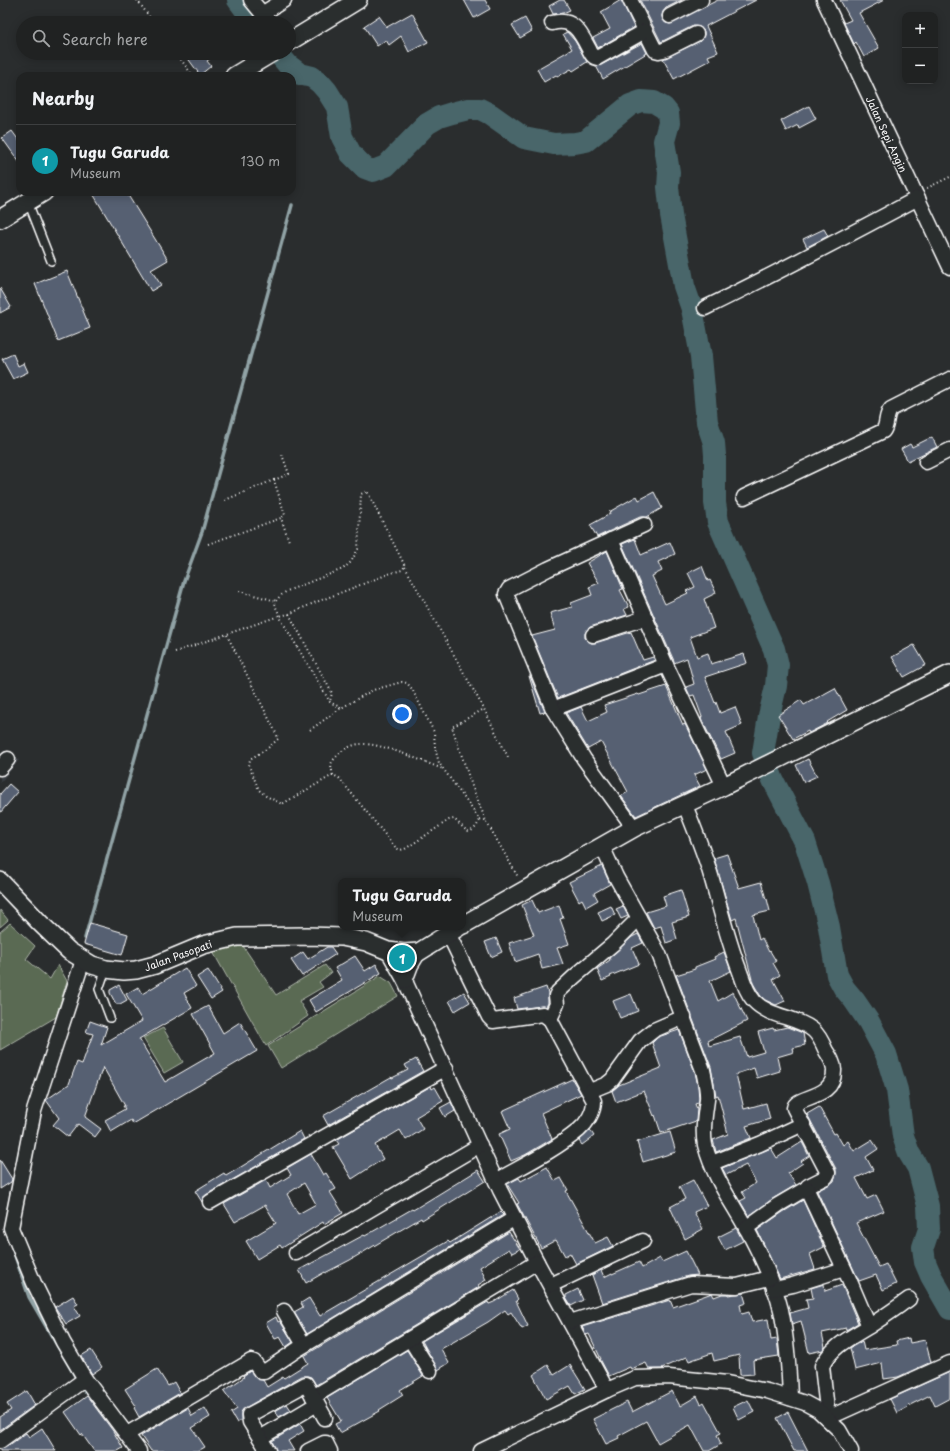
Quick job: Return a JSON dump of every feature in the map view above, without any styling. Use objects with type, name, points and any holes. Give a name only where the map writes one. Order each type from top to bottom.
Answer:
[{"type":"street","points":[[251,0],[263,16]]},
{"type":"street","points":[[267,16],[284,0]]},
{"type":"street","points":[[296,38],[358,0]]},
{"type":"street","points":[[630,0],[655,50],[659,51],[696,34]]},
{"type":"street","points":[[670,16],[701,0]]},
{"type":"street","name":"Jalan Sepi Angin","points":[[824,0],[950,267]]},
{"type":"street","points":[[552,23],[564,21],[574,26],[594,57],[597,58],[645,31]]},
{"type":"street","points":[[240,72],[260,60]]},
{"type":"street","points":[[0,219],[38,196]]},
{"type":"street","points":[[705,308],[755,278],[808,253],[916,196]]},
{"type":"street","points":[[744,497],[883,431],[886,427],[888,411],[950,379]]},
{"type":"street","points":[[926,462],[950,450]]},
{"type":"street","points":[[634,828],[584,759],[552,709],[506,594],[510,589],[548,569],[644,524]]},
{"type":"street","points":[[611,540],[666,665],[724,786]]},
{"type":"street","points":[[593,636],[645,618]]},
{"type":"street","points":[[552,709],[666,665]]},
{"type":"street","points":[[466,923],[634,828],[724,786],[950,674]]},
{"type":"street","points":[[685,805],[710,874],[727,937],[747,992],[762,1008],[800,1023],[814,1031],[833,1064],[833,1080],[828,1088],[818,1095],[798,1102],[794,1105],[794,1108],[828,1174],[826,1177],[778,1205],[746,1228]]},
{"type":"street","points":[[602,846],[616,877],[658,954],[684,1017],[703,1070],[707,1088],[704,1132],[705,1146],[719,1184],[746,1228],[772,1283],[781,1310],[787,1353],[790,1398]]},
{"type":"street","name":"Jalan Pasopati","points":[[0,881],[69,951],[83,960],[106,969],[124,971],[136,970],[155,965],[203,946],[237,937],[342,937],[366,942],[388,951],[404,953],[419,952]]},
{"type":"street","points":[[550,1019],[557,1004],[556,996],[558,992],[613,944],[639,918]]},
{"type":"street","points":[[405,981],[411,965],[419,952],[454,930],[489,1017],[493,1021],[544,1014],[550,1019],[590,1091],[594,1101],[594,1108],[580,1130],[547,1152],[496,1181]]},
{"type":"street","points":[[388,951],[405,981],[514,1218],[607,1390]]},
{"type":"street","points":[[83,960],[34,1111],[6,1226],[81,1381],[127,1434],[139,1451]]},
{"type":"street","points":[[590,1091],[602,1087],[612,1080],[640,1041],[654,1030],[684,1017]]},
{"type":"street","points":[[210,1202],[446,1068]]},
{"type":"street","points":[[712,1163],[760,1144],[803,1124]]},
{"type":"street","points":[[296,1253],[480,1146]]},
{"type":"street","points":[[807,1188],[869,1326]]},
{"type":"street","points":[[127,1434],[251,1361],[254,1362],[261,1372],[264,1372],[304,1345],[514,1218]]},
{"type":"street","points":[[551,1285],[642,1241]]},
{"type":"street","points":[[260,1438],[315,1400],[410,1339],[537,1262]]},
{"type":"street","points":[[570,1322],[691,1284],[737,1286],[772,1283],[793,1285],[844,1269]]},
{"type":"street","points":[[828,1418],[822,1366],[832,1351],[848,1338],[869,1326],[909,1299]]},
{"type":"street","points":[[284,1311],[304,1345]]},
{"type":"street","points":[[410,1339],[430,1371]]},
{"type":"street","points":[[828,1418],[950,1363]]},
{"type":"street","points":[[481,1451],[635,1378],[669,1377],[727,1383],[767,1391],[805,1403],[818,1410],[828,1418],[839,1430],[851,1451]]},
{"type":"street","points":[[0,1441],[81,1381]]},
{"type":"street","points":[[268,1451],[250,1422],[249,1416],[304,1384],[307,1385],[325,1418]]},
{"type":"street","points":[[308,1451],[326,1443],[330,1451]]},
{"type":"lane","points":[[28,202],[51,261]]},
{"type":"lane","points":[[106,969],[99,990],[110,1018]]},
{"type":"path","points":[[137,0],[149,16]]},
{"type":"path","points":[[181,60],[190,72]]},
{"type":"path","points":[[916,196],[950,177]]},
{"type":"path","points":[[225,500],[289,474],[281,452]]},
{"type":"path","points":[[208,544],[281,518],[285,515],[274,480]]},
{"type":"path","points":[[341,708],[330,702],[275,606],[276,601],[287,591],[343,568],[351,562],[358,549],[361,494],[365,491],[368,492],[405,566],[484,709],[508,757]]},
{"type":"path","points":[[281,518],[289,541]]},
{"type":"path","points":[[175,652],[289,614],[328,597],[402,570],[405,566]]},
{"type":"path","points":[[239,591],[276,601]]},
{"type":"path","points":[[289,614],[332,693],[330,702]]},
{"type":"path","points":[[227,635],[278,739],[274,744],[250,759],[249,766],[259,790],[266,796],[282,804],[333,775]]},
{"type":"path","points":[[310,730],[341,708],[372,690],[402,682],[407,683],[412,689],[434,732],[439,763],[480,820]]},
{"type":"path","points":[[484,709],[452,727],[472,786],[486,820],[525,890]]},
{"type":"path","points":[[444,770],[382,747],[359,744],[341,751],[331,761],[330,765],[333,775],[339,778],[396,848],[400,850],[406,849],[449,820],[456,820],[467,830],[472,831],[480,820]]},
{"type":"path","points":[[480,820],[486,820]]},
{"type":"shaded area","points":[[6,752],[19,760],[0,783],[0,759]]},
{"type":"green space","points":[[0,910],[8,920],[0,927]]},
{"type":"green space","points":[[10,923],[35,946],[26,959],[50,979],[58,965],[67,981],[56,1017],[0,1050],[0,932]]},
{"type":"green space","points":[[241,943],[276,995],[325,965],[331,973],[319,982],[323,987],[299,1001],[308,1016],[266,1046],[213,952]]},
{"type":"green space","points":[[380,976],[391,983],[398,996],[281,1068],[268,1046]]},
{"type":"green space","points":[[163,1028],[183,1062],[164,1073],[143,1038]]},
{"type":"building","points":[[464,0],[485,0],[490,9],[474,18]]},
{"type":"building","points":[[560,0],[564,0],[570,10],[563,13],[553,14],[549,6]]},
{"type":"building","points":[[621,0],[634,27],[598,48],[593,38],[610,29],[601,12]]},
{"type":"building","points":[[640,0],[682,0],[666,8],[663,12],[663,20],[670,24],[718,0],[756,0],[706,26],[718,52],[708,56],[710,60],[674,79],[663,59],[700,41],[704,35],[704,31],[700,27],[693,26],[661,42]]},
{"type":"building","points":[[840,0],[884,0],[859,13],[879,48],[864,57],[856,42],[854,44],[844,23],[851,20]]},
{"type":"building","points":[[412,13],[428,42],[409,52],[401,36],[389,45],[386,40],[377,46],[364,26],[379,16],[387,27]]},
{"type":"building","points":[[525,18],[532,31],[520,38],[512,25]]},
{"type":"building","points":[[567,32],[575,41],[587,62],[573,71],[571,69],[544,82],[537,69],[572,49],[563,34]]},
{"type":"building","points":[[642,43],[647,53],[603,79],[596,66],[601,65]]},
{"type":"building","points":[[189,60],[208,60],[207,61],[211,66],[204,72],[198,72]]},
{"type":"building","points":[[809,106],[816,119],[799,128],[798,125],[786,131],[781,121]]},
{"type":"building","points":[[12,131],[16,136],[16,157],[2,138]]},
{"type":"building","points":[[94,196],[128,196],[168,260],[151,270],[161,285],[151,291]]},
{"type":"building","points":[[824,229],[828,236],[807,247],[803,239]]},
{"type":"building","points":[[67,271],[90,328],[58,341],[35,284]]},
{"type":"building","points":[[0,288],[11,307],[0,313]]},
{"type":"building","points":[[13,354],[18,366],[24,363],[28,372],[13,379],[2,359]]},
{"type":"building","points":[[932,437],[937,447],[908,461],[901,449],[910,444],[912,447]]},
{"type":"building","points":[[654,492],[662,508],[647,517],[640,517],[597,537],[590,525],[637,496],[639,500]]},
{"type":"building","points":[[635,539],[641,555],[670,542],[675,554],[658,562],[662,571],[652,576],[665,604],[688,593],[686,591],[695,587],[688,573],[702,566],[708,581],[710,580],[716,593],[704,599],[714,628],[690,637],[697,657],[708,653],[711,664],[744,654],[747,663],[705,677],[720,713],[735,707],[742,725],[726,732],[735,753],[721,759],[701,718],[702,717],[694,695],[690,696],[686,687],[694,684],[687,658],[674,663],[622,544]]},
{"type":"building","points":[[607,551],[623,589],[620,590],[629,607],[624,609],[627,615],[590,627],[585,633],[585,638],[591,643],[595,643],[631,632],[643,660],[653,657],[655,660],[558,698],[532,636],[555,630],[550,613],[572,607],[571,603],[592,595],[589,587],[599,583],[587,563]]},
{"type":"building","points":[[914,645],[926,665],[904,677],[892,657]]},
{"type":"building","points":[[530,676],[545,712],[540,713]]},
{"type":"building","points":[[666,686],[683,725],[685,724],[707,769],[694,775],[700,786],[636,816],[621,796],[628,792],[601,742],[588,749],[566,713],[581,707],[588,721],[607,712],[604,705]]},
{"type":"building","points":[[835,688],[847,710],[827,722],[828,723],[793,739],[778,715],[801,700],[804,705]]},
{"type":"building","points":[[808,759],[817,776],[804,782],[796,765]]},
{"type":"building","points":[[9,784],[18,792],[0,813],[0,794]]},
{"type":"building","points":[[727,854],[739,888],[761,882],[767,899],[770,911],[753,915],[759,940],[762,938],[769,952],[770,951],[776,961],[773,963],[780,975],[773,979],[785,1001],[776,1005],[765,1000],[760,995],[753,983],[736,918],[732,920],[714,858]]},
{"type":"building","points":[[602,866],[610,884],[594,893],[598,900],[586,907],[582,899],[579,901],[569,882]]},
{"type":"building","points":[[681,890],[689,917],[672,922],[677,939],[666,943],[661,926],[654,928],[646,912],[666,906],[663,896]]},
{"type":"building","points":[[532,900],[538,913],[559,905],[563,918],[560,919],[569,944],[557,948],[563,964],[542,969],[538,954],[515,962],[509,943],[534,935],[522,905]]},
{"type":"building","points":[[611,906],[615,915],[602,921],[598,912]]},
{"type":"building","points":[[623,906],[628,916],[621,919],[616,909]]},
{"type":"building","points":[[90,923],[128,934],[122,955],[84,944]]},
{"type":"building","points":[[638,934],[643,943],[632,948],[639,964],[610,976],[611,977],[602,981],[597,969],[610,960],[609,958],[632,937]]},
{"type":"building","points":[[496,938],[502,952],[491,957],[485,942]]},
{"type":"building","points":[[327,947],[331,947],[336,954],[302,976],[291,960],[303,952],[308,959]]},
{"type":"building","points":[[724,952],[731,971],[710,981],[718,1001],[733,992],[747,1021],[708,1041],[709,1046],[740,1037],[747,1057],[764,1052],[758,1032],[773,1028],[774,1030],[787,1027],[803,1033],[805,1045],[793,1048],[794,1052],[777,1057],[780,1071],[757,1078],[754,1068],[736,1074],[744,1109],[766,1103],[770,1119],[746,1126],[751,1138],[716,1152],[713,1140],[728,1134],[718,1095],[716,1096],[711,1067],[676,975],[695,969],[695,967],[715,959],[714,957]]},
{"type":"building","points":[[355,956],[365,971],[376,964],[381,973],[316,1012],[309,1000],[342,980],[335,968]]},
{"type":"building","points":[[185,968],[196,986],[184,993],[192,1008],[139,1039],[165,1082],[215,1053],[193,1014],[208,1006],[223,1033],[240,1022],[257,1051],[133,1124],[131,1120],[111,1132],[105,1120],[125,1109],[123,1106],[125,1106],[103,1067],[85,1117],[101,1129],[95,1137],[78,1124],[68,1137],[53,1125],[59,1118],[46,1100],[69,1084],[77,1062],[82,1064],[93,1034],[86,1032],[90,1021],[107,1027],[101,1045],[142,1021],[126,994],[138,987],[142,994]]},
{"type":"building","points":[[208,970],[222,992],[211,999],[197,977]]},
{"type":"building","points":[[119,985],[127,1000],[120,1004],[116,1004],[110,990]]},
{"type":"building","points":[[546,987],[548,993],[548,1003],[546,1007],[542,1006],[517,1009],[514,998]]},
{"type":"building","points":[[464,992],[470,1002],[455,1011],[449,1001]]},
{"type":"building","points":[[631,994],[638,1011],[620,1018],[613,1001]]},
{"type":"building","points":[[679,1030],[695,1072],[698,1086],[699,1099],[698,1103],[695,1104],[697,1109],[696,1121],[661,1133],[644,1091],[616,1102],[612,1091],[619,1085],[661,1068],[652,1043],[658,1037]]},
{"type":"building","points":[[416,1059],[423,1071],[328,1125],[323,1116],[391,1077],[392,1078],[408,1070],[405,1065]]},
{"type":"building","points":[[572,1079],[581,1094],[541,1113],[552,1139],[525,1155],[511,1161],[499,1134],[510,1129],[502,1111]]},
{"type":"building","points":[[431,1086],[432,1089],[435,1087],[443,1101],[416,1117],[423,1129],[406,1140],[400,1130],[375,1145],[383,1159],[352,1179],[333,1147],[339,1144],[336,1140]]},
{"type":"building","points":[[451,1102],[455,1111],[445,1117],[440,1108]]},
{"type":"building","points":[[819,1107],[834,1134],[836,1133],[843,1145],[848,1141],[854,1151],[872,1140],[878,1149],[866,1157],[873,1170],[856,1178],[867,1199],[876,1195],[884,1211],[856,1223],[879,1267],[886,1264],[896,1284],[883,1290],[876,1275],[859,1281],[817,1191],[834,1181],[836,1173],[836,1169],[807,1114]]},
{"type":"building","points":[[590,1130],[594,1136],[582,1145],[579,1141]]},
{"type":"building","points":[[300,1131],[304,1139],[206,1195],[202,1202],[195,1191],[224,1173],[226,1176]]},
{"type":"building","points":[[670,1132],[676,1152],[643,1162],[637,1142]]},
{"type":"building","points":[[802,1142],[809,1156],[801,1161],[803,1163],[788,1173],[796,1185],[774,1198],[749,1216],[740,1201],[746,1198],[742,1192],[756,1183],[746,1165],[726,1175],[722,1168],[771,1148],[777,1158]]},
{"type":"building","points":[[311,1154],[323,1175],[326,1173],[336,1189],[330,1192],[343,1213],[324,1224],[323,1222],[282,1248],[280,1245],[257,1259],[246,1241],[276,1223],[265,1205],[235,1222],[224,1204],[266,1180],[270,1188],[291,1175],[287,1168]],"holes":[[[304,1183],[316,1204],[298,1214],[287,1194]]]},
{"type":"building","points":[[0,1160],[12,1179],[11,1182],[0,1189]]},
{"type":"building","points":[[547,1167],[555,1181],[561,1178],[568,1190],[566,1191],[595,1243],[608,1237],[613,1246],[576,1264],[570,1253],[565,1256],[556,1240],[541,1248],[517,1204],[519,1203],[507,1184],[519,1178],[521,1181]]},
{"type":"building","points":[[478,1170],[485,1181],[422,1220],[421,1218],[350,1260],[306,1283],[299,1270],[364,1235],[365,1236],[412,1209],[413,1210]]},
{"type":"building","points":[[693,1180],[707,1206],[694,1212],[703,1229],[685,1239],[670,1207],[685,1199],[679,1187]]},
{"type":"building","points":[[803,1200],[824,1247],[810,1254],[815,1269],[780,1279],[757,1230]]},
{"type":"building","points":[[500,1212],[503,1215],[307,1334],[294,1312],[303,1307],[301,1303],[309,1298],[320,1316],[448,1241],[450,1243]]},
{"type":"building","points":[[736,1228],[743,1241],[725,1250],[718,1237]]},
{"type":"building","points":[[509,1232],[520,1249],[512,1253],[509,1249],[480,1267],[486,1280],[478,1285],[479,1287],[316,1385],[311,1377],[302,1376],[245,1408],[241,1412],[241,1420],[237,1423],[231,1413],[237,1409],[224,1391],[250,1371],[257,1379],[263,1380],[267,1387],[283,1377],[284,1378],[308,1363],[304,1356]]},
{"type":"building","points":[[686,1251],[698,1275],[688,1276],[602,1303],[592,1275],[601,1270],[604,1277],[639,1262],[642,1268],[660,1258],[662,1262]]},
{"type":"building","points":[[824,1284],[825,1291],[842,1285],[858,1323],[846,1330],[846,1328],[822,1333],[825,1347],[823,1350],[809,1353],[801,1321],[792,1324],[790,1313],[808,1308],[806,1299],[813,1298],[811,1288]]},
{"type":"building","points":[[578,1289],[583,1300],[571,1306],[566,1298],[566,1295]]},
{"type":"building","points":[[513,1290],[518,1299],[516,1301],[528,1326],[522,1329],[511,1312],[508,1314],[505,1310],[488,1322],[441,1349],[449,1363],[438,1370],[422,1341],[488,1302],[489,1304],[494,1302]]},
{"type":"building","points":[[712,1293],[714,1297],[722,1294],[728,1295],[743,1293],[746,1303],[740,1305],[742,1314],[749,1312],[752,1322],[768,1319],[771,1340],[777,1339],[779,1356],[753,1360],[754,1374],[740,1375],[739,1355],[714,1361],[712,1353],[689,1361],[687,1357],[662,1368],[663,1369],[649,1369],[646,1363],[631,1369],[630,1367],[609,1376],[589,1334],[586,1335],[582,1327],[670,1300],[673,1307]]},
{"type":"building","points":[[73,1296],[78,1304],[74,1306],[80,1316],[66,1324],[55,1307]]},
{"type":"building","points":[[276,1317],[293,1342],[286,1347],[280,1337],[275,1339],[266,1323]]},
{"type":"building","points":[[909,1338],[910,1343],[925,1340],[931,1362],[898,1377],[884,1379],[882,1363],[855,1370],[850,1348],[862,1341],[864,1350],[897,1345],[896,1341]]},
{"type":"building","points":[[91,1350],[102,1367],[92,1374],[81,1356]]},
{"type":"building","points":[[407,1350],[423,1376],[400,1390],[403,1395],[379,1410],[380,1411],[340,1433],[335,1424],[341,1421],[327,1398]]},
{"type":"building","points":[[548,1365],[554,1375],[570,1365],[585,1389],[575,1394],[570,1386],[546,1399],[533,1375]]},
{"type":"building","points":[[157,1369],[168,1386],[174,1382],[180,1393],[139,1417],[134,1408],[136,1406],[125,1389]]},
{"type":"building","points":[[950,1372],[950,1398],[935,1406],[930,1395],[897,1413],[890,1399]]},
{"type":"building","points":[[27,1391],[35,1405],[0,1430],[0,1417],[11,1410],[7,1404]]},
{"type":"building","points":[[672,1391],[680,1406],[697,1396],[701,1404],[704,1402],[721,1433],[717,1435],[721,1444],[709,1451],[704,1451],[690,1425],[658,1443],[646,1421],[618,1436],[619,1438],[606,1444],[593,1419],[627,1402],[632,1412]]},
{"type":"building","points":[[87,1396],[113,1431],[123,1448],[118,1451],[94,1451],[65,1412]]},
{"type":"building","points":[[748,1400],[754,1412],[739,1420],[733,1407]]},
{"type":"building","points":[[287,1404],[291,1410],[279,1417],[275,1411]]},
{"type":"building","points":[[188,1408],[192,1416],[205,1408],[210,1417],[192,1428],[205,1447],[198,1451],[151,1451],[141,1436]]},
{"type":"building","points":[[788,1412],[808,1451],[794,1451],[777,1418]]},
{"type":"building","points":[[300,1424],[304,1431],[288,1441],[294,1451],[276,1451],[272,1441]]},
{"type":"building","points":[[42,1428],[56,1451],[0,1451],[0,1449],[5,1448],[26,1433],[29,1437]]},
{"type":"waterway","points":[[238,0],[250,16]]},
{"type":"waterway","points":[[284,60],[300,74],[312,77],[327,91],[337,107],[342,137],[351,154],[365,168],[373,171],[386,166],[427,124],[439,117],[468,109],[480,109],[490,114],[524,138],[554,144],[586,141],[630,105],[641,101],[654,102],[664,108],[668,113],[669,123],[664,141],[669,172],[668,187],[671,215],[684,286],[692,309],[701,356],[707,422],[714,443],[715,503],[718,522],[774,649],[778,665],[776,686],[763,753],[773,780],[805,842],[818,883],[829,927],[837,975],[844,988],[869,1022],[886,1054],[897,1090],[903,1136],[909,1153],[918,1168],[928,1206],[929,1229],[923,1247],[925,1262],[931,1276],[950,1309]]},
{"type":"waterway","points":[[85,938],[184,581],[202,532],[292,205]]},
{"type":"waterway","points":[[14,1253],[29,1297],[78,1381]]},
{"type":"waterway","points":[[81,1386],[85,1392]]},
{"type":"place","name":"Tugu Garuda","points":[[402,958]]}]
